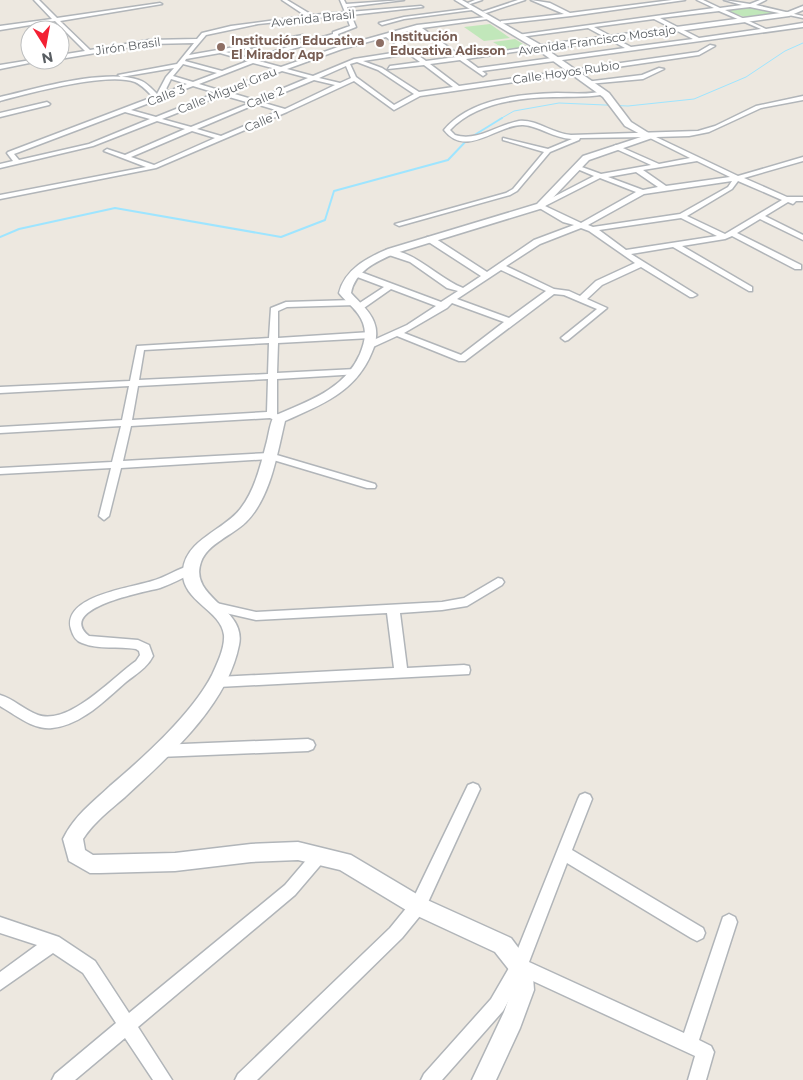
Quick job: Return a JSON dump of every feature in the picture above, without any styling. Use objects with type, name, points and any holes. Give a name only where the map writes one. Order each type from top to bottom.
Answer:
[{"type":"street","points":[[36,0],[56,20],[160,4]]},
{"type":"street","points":[[284,0],[310,16]]},
{"type":"street","points":[[0,99],[32,91],[114,78],[219,52],[335,34],[353,27],[344,3],[402,0]]},
{"type":"street","points":[[411,0],[445,23]]},
{"type":"street","points":[[458,0],[469,4],[537,48]]},
{"type":"street","points":[[382,24],[404,18],[432,14],[480,0]]},
{"type":"street","name":"Calle Miguel Grau","points":[[0,166],[91,145],[281,69],[390,34],[416,27],[485,15],[523,0]]},
{"type":"street","points":[[533,0],[570,14],[649,60]]},
{"type":"street","points":[[502,23],[683,0]]},
{"type":"street","points":[[699,0],[766,30]]},
{"type":"street","points":[[726,0],[789,14],[803,19]]},
{"type":"street","points":[[520,35],[752,5],[764,0]]},
{"type":"street","points":[[633,6],[699,39]]},
{"type":"street","name":"Avenida Brasil","points":[[197,41],[204,34],[310,16],[422,7]]},
{"type":"street","name":"Avenida Francisco Mostajo","points":[[418,94],[390,68],[789,14],[803,8]]},
{"type":"street","points":[[485,15],[502,23],[603,93],[631,126],[698,160],[803,206]]},
{"type":"street","points":[[404,18],[495,83]]},
{"type":"street","points":[[0,28],[20,25]]},
{"type":"street","points":[[477,70],[803,25]]},
{"type":"street","points":[[387,28],[390,34],[410,52],[458,88]]},
{"type":"street","points":[[70,34],[89,52]]},
{"type":"street","points":[[335,34],[339,51]]},
{"type":"street","name":"Calle 3","points":[[18,162],[10,153],[283,50],[335,34]]},
{"type":"street","name":"Calle Hoyos Rubio","points":[[418,94],[699,53],[712,46],[699,39]]},
{"type":"street","name":"Jirón Brasil","points":[[70,55],[160,41],[197,41]]},
{"type":"street","points":[[94,79],[114,78],[139,82],[158,98],[169,77],[197,41]]},
{"type":"street","points":[[219,52],[313,78],[343,84],[361,83]]},
{"type":"street","name":"Calle 2","points":[[125,157],[313,78],[348,60],[410,52]]},
{"type":"street","points":[[348,60],[354,78],[394,108],[418,94],[380,69],[356,60]]},
{"type":"street","points":[[182,62],[223,73]]},
{"type":"street","points":[[0,67],[20,64]]},
{"type":"street","points":[[588,82],[643,77],[662,69]]},
{"type":"street","points":[[169,77],[285,111]]},
{"type":"street","name":"Calle 1","points":[[0,197],[154,167],[285,111],[354,78]]},
{"type":"street","points":[[603,93],[586,96],[554,95],[494,103],[465,115],[447,130],[449,135],[468,139],[522,123],[537,126],[555,136],[651,136],[706,131],[721,127],[744,113],[771,104],[803,98]]},
{"type":"street","points":[[0,115],[47,104]]},
{"type":"street","points":[[126,110],[221,138]]},
{"type":"street","points":[[399,224],[508,194],[515,190],[548,151],[583,136]]},
{"type":"street","points":[[540,206],[590,156],[651,136]]},
{"type":"street","points":[[505,139],[548,151]]},
{"type":"street","points":[[616,147],[658,166]]},
{"type":"street","points":[[107,151],[154,167]]},
{"type":"street","points":[[104,516],[127,422],[140,348],[273,340],[371,340],[397,333],[444,306],[537,242],[582,225],[642,192],[737,178],[803,159]]},
{"type":"street","points":[[0,430],[127,422],[275,417],[333,394],[344,387],[356,372],[371,340],[369,322],[345,293],[345,286],[355,273],[376,257],[540,206],[600,176],[698,160]]},
{"type":"street","points":[[577,167],[642,192]]},
{"type":"street","points":[[637,170],[665,189]]},
{"type":"street","points":[[592,229],[682,216],[730,188],[737,178]]},
{"type":"street","points":[[624,253],[728,235],[788,199],[803,199]]},
{"type":"street","points":[[540,206],[566,220],[592,229],[624,253],[693,295]]},
{"type":"street","points":[[682,216],[798,267]]},
{"type":"street","points":[[759,216],[803,238]]},
{"type":"street","points":[[430,239],[486,276]]},
{"type":"street","points":[[673,244],[749,289]]},
{"type":"street","points":[[390,252],[413,260],[450,286],[464,291]]},
{"type":"street","points":[[582,299],[589,290],[599,283],[642,263]]},
{"type":"street","points":[[500,266],[552,291],[566,293],[604,308],[565,338]]},
{"type":"street","points":[[355,273],[444,306]]},
{"type":"street","points":[[391,286],[355,306],[280,306],[274,310],[272,377],[275,417],[270,456],[248,511],[236,524],[206,545],[196,556],[191,569],[192,582],[199,593],[230,627],[232,636],[231,646],[218,682],[200,710],[76,830],[73,848],[76,855],[82,861],[100,864],[175,862],[251,853],[298,852],[319,856],[344,862],[418,906],[503,945],[512,954],[519,966],[523,993],[488,1079]]},
{"type":"street","points":[[397,333],[462,359],[510,320],[552,291]]},
{"type":"street","points":[[452,300],[510,320]]},
{"type":"street","points":[[0,390],[356,372]]},
{"type":"street","points":[[0,471],[270,456],[372,486]]},
{"type":"street","points":[[0,700],[38,721],[65,719],[78,714],[141,664],[147,656],[145,648],[137,643],[98,643],[81,637],[76,631],[75,624],[83,609],[91,603],[158,584],[191,569]]},
{"type":"street","points":[[212,606],[256,616],[442,606],[467,602],[498,582]]},
{"type":"street","points":[[393,609],[401,673]]},
{"type":"street","points":[[218,682],[464,670]]},
{"type":"street","points":[[159,751],[308,745]]},
{"type":"street","points":[[244,1080],[396,934],[418,906],[473,789]]},
{"type":"street","points":[[430,1080],[497,1005],[519,966],[585,799]]},
{"type":"street","points":[[564,853],[697,933]]},
{"type":"street","points":[[61,1080],[290,890],[319,856]]},
{"type":"street","points":[[689,1045],[729,922]]},
{"type":"street","points":[[0,925],[54,942],[89,967],[163,1080]]},
{"type":"street","points":[[0,982],[54,942]]},
{"type":"street","points":[[519,966],[705,1052],[697,1080]]},
{"type":"green space","points":[[748,6],[777,13],[745,17],[724,10]]},
{"type":"green space","points":[[490,24],[510,38],[484,41],[464,27]]},
{"type":"green space","points":[[515,39],[528,47],[506,50],[493,42]]},
{"type":"waterway","points":[[500,119],[514,111],[559,103],[628,106],[694,99],[746,77],[785,51],[803,43]]},
{"type":"waterway","points":[[0,237],[19,229],[115,208],[281,237],[325,220],[334,191],[448,160],[468,139],[502,118]]},
{"type":"place","name":"Institución Educativa Adisson","points":[[380,43]]},
{"type":"place","name":"Institución Educativa El Mirador Aqp","points":[[221,47]]}]
